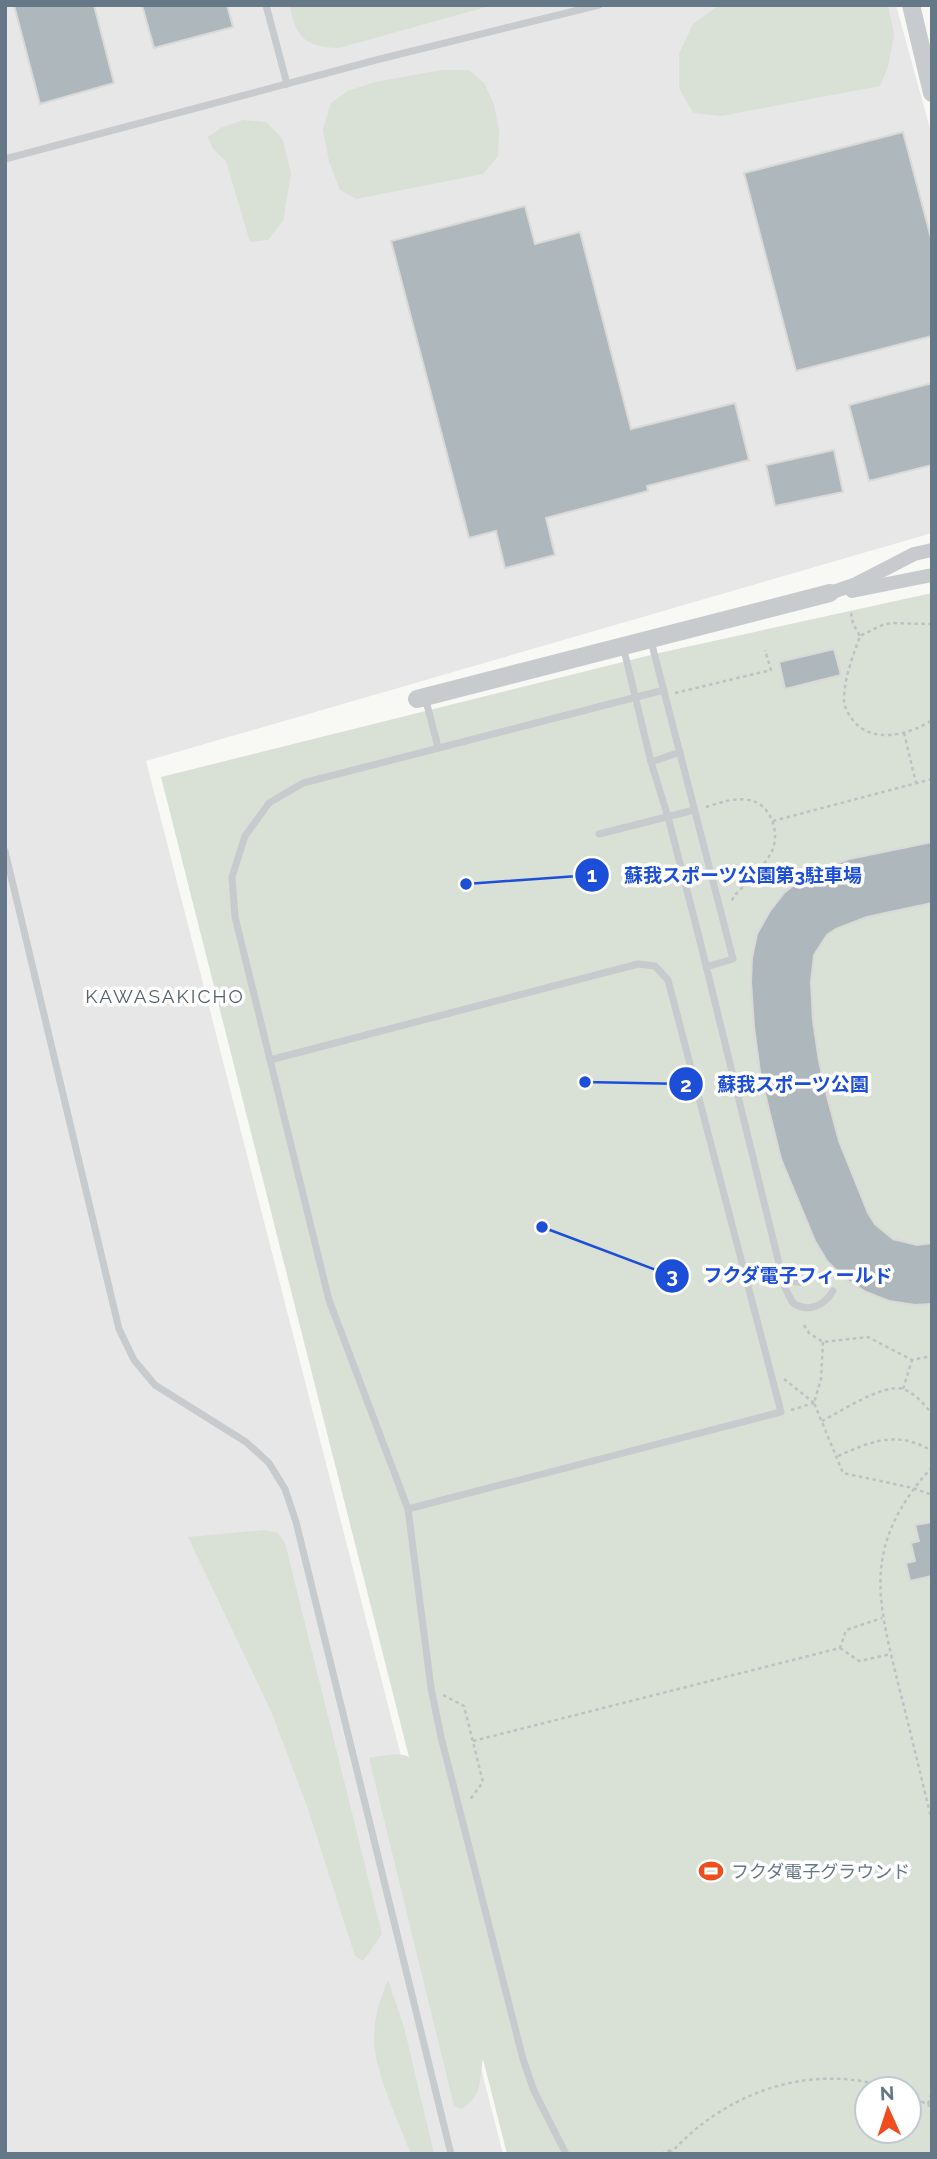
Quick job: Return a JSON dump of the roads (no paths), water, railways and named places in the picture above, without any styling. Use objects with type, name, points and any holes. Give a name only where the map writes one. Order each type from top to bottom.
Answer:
[{"type":"street","points":[[911,5],[932,93]]},
{"type":"street","points":[[421,698],[830,593],[856,584],[914,554],[932,550]]},
{"type":"street","points":[[914,554],[909,561],[910,570],[916,576],[927,577]]},
{"type":"street","points":[[830,593],[927,577]]},
{"type":"lane","points":[[266,5],[287,84]]},
{"type":"lane","points":[[5,159],[599,5]]},
{"type":"lane","points":[[651,639],[733,959],[706,967]]},
{"type":"lane","points":[[622,646],[651,762],[668,817],[788,1297],[799,1307],[812,1308],[828,1298],[833,1291]]},
{"type":"lane","points":[[566,2154],[534,2091],[523,2059],[459,1814],[431,1688],[408,1508],[329,1300],[235,917],[232,877],[245,836],[269,803],[303,783],[438,747],[665,693]]},
{"type":"lane","points":[[421,698],[438,747]]},
{"type":"lane","points":[[651,762],[680,752]]},
{"type":"lane","points":[[599,834],[694,810]]},
{"type":"lane","points":[[5,851],[119,1329],[134,1360],[155,1385],[247,1442],[268,1463],[285,1489],[296,1522],[451,2154]]},
{"type":"lane","points":[[270,1060],[638,964],[655,966],[668,980],[781,1412],[408,1508]]},
{"type":"lane","points":[[781,1275],[799,1283],[805,1282],[814,1274]]},
{"type":"place","name":"蘇我スポーツ公園第3駐車場","points":[[466,884]]},
{"type":"place","name":"蘇我スポーツ公園","points":[[585,1082]]},
{"type":"place","name":"フクダ電子フィールド","points":[[542,1227]]},
{"type":"place","name":"フクダ電子グラウンド","points":[[711,1871]]},
{"type":"district","name":"KAWASAKICHO","points":[[165,996]]}]
